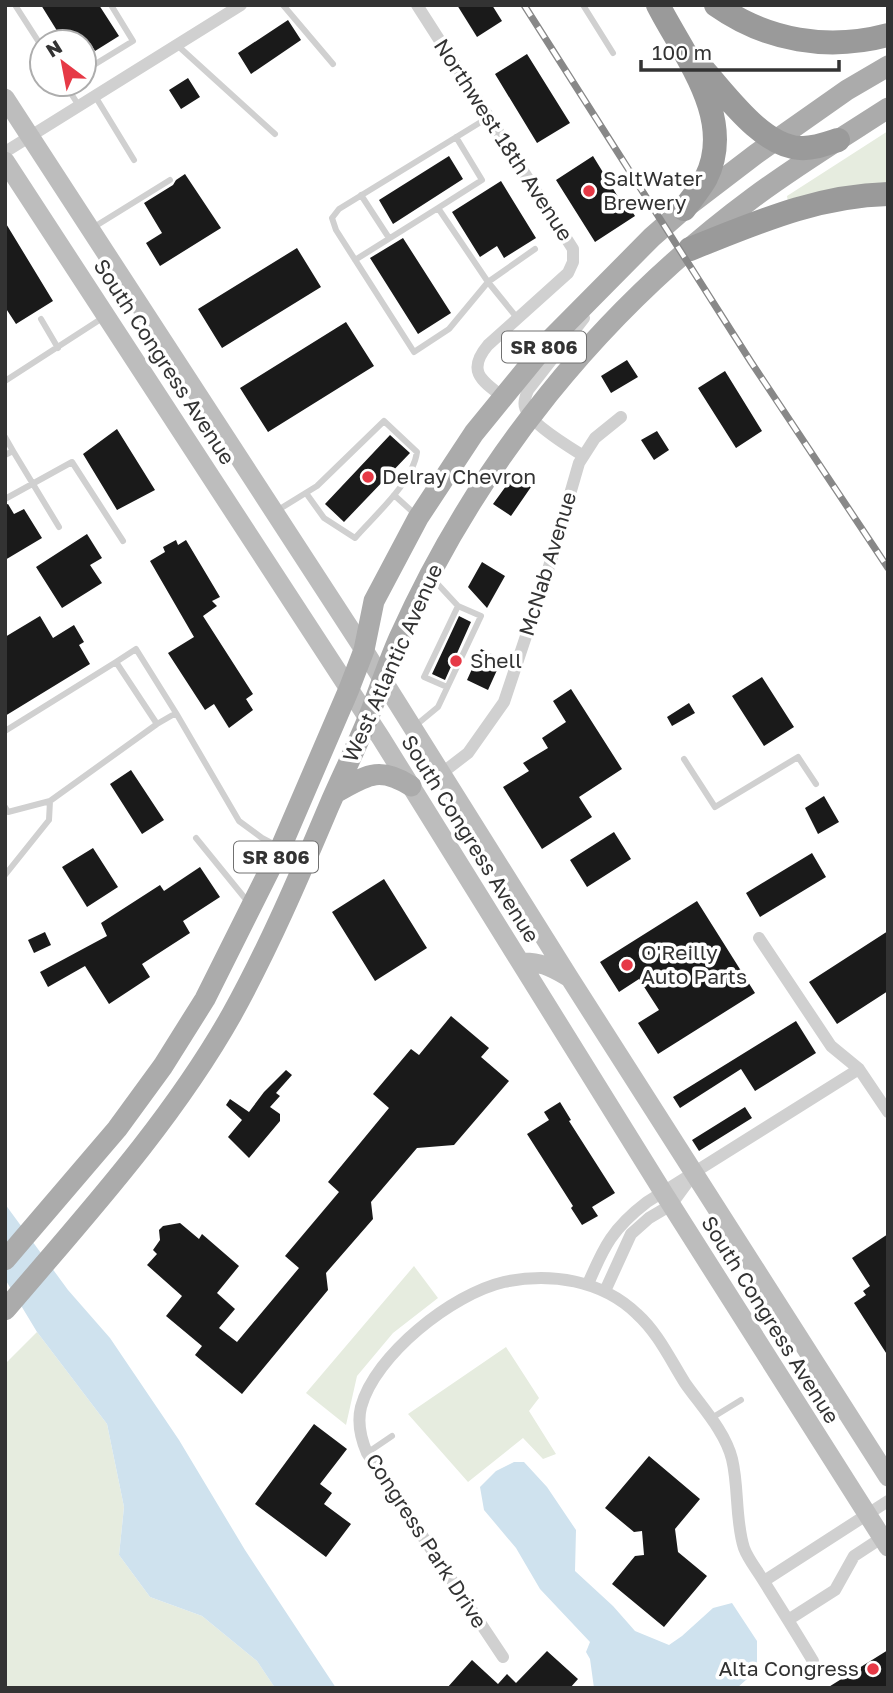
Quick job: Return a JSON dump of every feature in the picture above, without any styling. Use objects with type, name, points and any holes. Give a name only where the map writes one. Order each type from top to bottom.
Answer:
[{"type":"highway","points":[[658,5],[710,109],[715,139],[706,178],[684,209]]},
{"type":"highway","points":[[716,5],[760,29],[808,42],[849,43],[888,35]]},
{"type":"highway","points":[[678,42],[745,115],[775,141],[800,148],[838,140]]},
{"type":"highway","points":[[690,249],[800,207],[833,199],[888,194]]},
{"type":"main road","name":"West Atlantic Avenue","points":[[5,1310],[57,1250],[129,1138],[163,1066],[198,1009],[281,848],[364,650],[374,601],[418,518],[462,449],[502,396],[583,304],[634,253],[684,209],[775,141],[839,96],[888,66]]},
{"type":"main road","name":"South Congress Avenue","points":[[5,98],[383,679],[569,977],[888,1477]]},
{"type":"main road","name":"West Atlantic Avenue","points":[[5,1260],[39,1221],[189,1082],[232,1014],[293,891],[400,637],[430,576],[464,515],[530,416],[592,343],[690,249],[752,198],[888,108]]},
{"type":"main road","name":"South Congress Avenue","points":[[5,161],[368,718],[667,1199],[867,1516],[886,1540]]},
{"type":"main road","points":[[335,793],[377,774],[393,775],[411,786]]},
{"type":"main road","points":[[520,962],[550,966],[569,977]]},
{"type":"street","points":[[98,94],[240,5]]},
{"type":"street","name":"Northwest 18th Avenue","points":[[417,5],[565,234],[574,256],[568,273],[488,345],[478,362],[479,377],[502,396]]},
{"type":"street","points":[[5,152],[92,98]]},
{"type":"street","points":[[621,417],[595,438],[582,455],[555,437],[525,409],[528,390],[634,253]]},
{"type":"street","name":"McNab Avenue","points":[[442,773],[468,753],[504,702],[548,570],[582,455]]},
{"type":"street","points":[[760,938],[831,1046],[859,1069],[888,1112]]},
{"type":"street","points":[[605,1291],[631,1234],[695,1173],[859,1069]]},
{"type":"street","points":[[588,1284],[603,1249],[618,1225],[647,1202],[667,1199]]},
{"type":"street","name":"Congress Park Drive","points":[[503,1657],[367,1453],[360,1431],[360,1409],[369,1384],[404,1343],[429,1320],[464,1298],[502,1282],[540,1278],[588,1284],[605,1291],[638,1314],[657,1337],[729,1449],[744,1550],[813,1661]]},
{"type":"street","points":[[764,1581],[888,1501]]},
{"type":"street","points":[[788,1620],[835,1590],[854,1556],[886,1540]]},
{"type":"lane","points":[[15,5],[30,28]]},
{"type":"lane","points":[[98,62],[133,41],[111,5]]},
{"type":"lane","points":[[283,5],[333,64]]},
{"type":"lane","points":[[583,5],[613,54]]},
{"type":"lane","points":[[177,44],[275,134]]},
{"type":"lane","points":[[74,98],[79,106]]},
{"type":"lane","points":[[96,98],[134,160]]},
{"type":"lane","points":[[489,117],[340,209],[332,218],[336,230],[414,352],[449,329],[488,282],[535,249]]},
{"type":"lane","points":[[355,260],[482,180],[456,137]]},
{"type":"lane","points":[[90,230],[170,180]]},
{"type":"lane","points":[[361,195],[389,238]]},
{"type":"lane","points":[[439,208],[488,282],[517,319]]},
{"type":"lane","points":[[5,382],[106,316]]},
{"type":"lane","points":[[41,319],[58,348]]},
{"type":"lane","points":[[273,513],[317,486],[384,421],[417,452],[416,462],[394,495],[355,538],[324,519],[306,493]]},
{"type":"lane","points":[[5,438],[59,527]]},
{"type":"lane","points":[[5,455],[13,451]]},
{"type":"lane","points":[[5,499],[72,462],[123,541]]},
{"type":"lane","points":[[394,495],[418,518]]},
{"type":"lane","points":[[413,727],[438,707],[468,637],[481,616],[458,606],[430,576]]},
{"type":"lane","points":[[447,687],[424,677],[434,662],[458,606]]},
{"type":"lane","points":[[5,731],[136,649],[239,821],[281,848]]},
{"type":"lane","points":[[116,662],[157,724]]},
{"type":"lane","points":[[5,807],[8,812],[50,801],[176,713]]},
{"type":"lane","points":[[684,759],[715,807],[798,757],[816,784]]},
{"type":"lane","points":[[5,875],[48,820],[50,801]]},
{"type":"lane","points":[[196,838],[252,906]]},
{"type":"lane","points":[[710,1419],[741,1400]]},
{"type":"lane","points":[[367,1453],[392,1436]]},
{"type":"shaded area","points":[[888,131],[888,184],[788,202],[787,196]]},
{"type":"shaded area","points":[[414,1266],[438,1298],[393,1333],[357,1376],[346,1425],[306,1393]]},
{"type":"shaded area","points":[[37,1332],[107,1424],[124,1507],[119,1555],[150,1597],[202,1616],[257,1661],[275,1688],[5,1688],[5,1364]]},
{"type":"shaded area","points":[[506,1347],[539,1398],[529,1411],[556,1454],[543,1459],[523,1438],[468,1482],[408,1414]]},
{"type":"water","points":[[5,1204],[68,1290],[110,1338],[179,1440],[245,1550],[336,1688],[275,1688],[257,1661],[202,1616],[150,1597],[119,1555],[124,1507],[107,1424],[37,1332],[5,1279]]},
{"type":"water","points":[[514,1462],[524,1462],[547,1487],[576,1530],[575,1571],[613,1606],[635,1631],[669,1645],[713,1608],[732,1603],[757,1641],[757,1670],[737,1688],[594,1688],[590,1659],[586,1652],[590,1642],[540,1589],[516,1548],[484,1510],[480,1487],[496,1471]]},
{"type":"building","points":[[41,5],[99,5],[119,36],[98,49],[98,28],[55,28]]},
{"type":"building","points":[[457,5],[492,5],[502,21],[477,37]]},
{"type":"building","points":[[288,20],[301,40],[251,74],[238,53]]},
{"type":"building","points":[[527,54],[570,123],[537,143],[495,74]]},
{"type":"building","points":[[188,78],[200,97],[181,109],[169,90]]},
{"type":"building","points":[[449,156],[463,179],[393,224],[379,200]]},
{"type":"building","name":"SaltWater Brewery","points":[[593,156],[623,205],[626,202],[635,216],[595,242],[556,180]]},
{"type":"building","points":[[185,174],[221,228],[160,266],[146,243],[162,233],[144,203]]},
{"type":"building","points":[[501,181],[536,238],[504,258],[497,246],[480,257],[452,212]]},
{"type":"building","points":[[5,222],[53,301],[16,324],[5,307]]},
{"type":"building","points":[[403,238],[451,313],[418,334],[370,258]]},
{"type":"building","points":[[297,248],[321,287],[222,348],[198,309]]},
{"type":"building","points":[[346,322],[374,366],[268,432],[240,388]]},
{"type":"building","points":[[627,360],[638,377],[611,393],[601,376]]},
{"type":"building","points":[[725,371],[762,431],[736,448],[698,388]]},
{"type":"building","points":[[117,429],[155,490],[117,510],[83,454]]},
{"type":"building","points":[[657,431],[669,450],[654,460],[641,440]]},
{"type":"building","name":"Delray Chevron","points":[[390,435],[410,453],[344,522],[325,504]]},
{"type":"building","points":[[514,475],[531,487],[511,516],[493,504]]},
{"type":"building","points":[[8,504],[14,514],[24,509],[42,538],[5,560],[5,505]]},
{"type":"building","points":[[87,534],[102,558],[90,565],[102,583],[62,608],[36,567]]},
{"type":"building","points":[[176,540],[178,545],[186,540],[220,597],[212,601],[217,606],[203,616],[253,694],[246,699],[253,710],[229,728],[214,704],[205,710],[168,653],[194,637],[150,561],[165,552],[163,547]]},
{"type":"building","points":[[482,562],[505,576],[487,608],[468,587]]},
{"type":"building","points":[[40,616],[53,638],[74,625],[84,642],[79,645],[90,664],[5,716],[5,637]]},
{"type":"building","points":[[459,616],[471,622],[445,680],[432,674]]},
{"type":"building","points":[[481,649],[502,659],[488,690],[467,680]]},
{"type":"building","points":[[762,677],[794,727],[764,746],[732,696]]},
{"type":"building","points":[[571,689],[622,769],[579,797],[592,817],[542,849],[503,787],[529,771],[523,763],[548,748],[542,738],[566,722],[553,701]]},
{"type":"building","points":[[689,703],[695,713],[672,726],[667,717]]},
{"type":"building","points":[[131,770],[164,820],[142,834],[110,784]]},
{"type":"building","points":[[824,796],[839,822],[818,834],[805,808]]},
{"type":"building","points":[[614,832],[631,859],[587,887],[570,860]]},
{"type":"building","points":[[93,848],[118,887],[87,907],[62,867]]},
{"type":"building","points":[[812,853],[826,877],[760,917],[746,893]]},
{"type":"building","points":[[200,867],[220,897],[183,921],[190,933],[142,964],[150,977],[109,1004],[85,966],[48,987],[40,972],[107,936],[101,923],[160,885],[164,891]]},
{"type":"building","points":[[384,879],[427,948],[375,981],[332,912]]},
{"type":"building","points":[[697,901],[755,993],[658,1054],[638,1023],[659,1010],[639,979],[619,992],[600,962]]},
{"type":"building","points":[[888,931],[888,991],[837,1024],[809,982]]},
{"type":"building","points":[[45,932],[51,945],[34,953],[28,940]]},
{"type":"building","points":[[451,1016],[489,1048],[481,1057],[509,1081],[454,1145],[417,1148],[371,1202],[373,1219],[326,1273],[328,1290],[242,1394],[195,1355],[202,1346],[166,1316],[182,1296],[147,1265],[157,1254],[153,1250],[160,1240],[159,1230],[163,1226],[180,1223],[199,1239],[202,1234],[239,1266],[217,1293],[235,1309],[219,1328],[237,1342],[299,1268],[285,1256],[339,1192],[328,1182],[389,1108],[373,1094],[411,1049],[419,1055]]},
{"type":"building","points":[[796,1021],[816,1053],[755,1091],[741,1069],[680,1108],[673,1097]]},
{"type":"building","points":[[286,1070],[292,1075],[276,1093],[280,1096],[270,1107],[280,1114],[280,1121],[249,1158],[228,1137],[242,1120],[226,1105],[230,1099],[249,1112]]},
{"type":"building","points":[[560,1102],[571,1120],[569,1121],[615,1193],[592,1207],[598,1216],[582,1225],[571,1208],[573,1206],[527,1134],[549,1120],[544,1112]]},
{"type":"building","points":[[745,1107],[752,1118],[699,1151],[692,1140]]},
{"type":"building","points":[[888,1234],[888,1356],[854,1303],[866,1295],[863,1291],[870,1286],[852,1258]]},
{"type":"building","points":[[314,1424],[347,1449],[320,1484],[332,1493],[324,1504],[351,1524],[326,1557],[255,1504]]},
{"type":"building","points":[[649,1456],[700,1499],[675,1529],[678,1552],[707,1576],[664,1627],[612,1584],[635,1556],[644,1555],[642,1531],[634,1532],[605,1508]]},
{"type":"building","name":"Alta Congress","points":[[888,1650],[888,1688],[827,1688]]},
{"type":"building","points":[[547,1651],[578,1679],[570,1688],[447,1688],[472,1660],[498,1684],[507,1674],[516,1683]]},
{"type":"railway","points":[[524,5],[751,362],[888,568]]},
{"type":"place","name":"SaltWater Brewery","points":[[589,191]]},
{"type":"place","name":"Delray Chevron","points":[[368,477]]},
{"type":"place","name":"Shell","points":[[456,661]]},
{"type":"place","name":"O'Reilly Auto Parts","points":[[627,965]]},
{"type":"place","name":"Alta Congress","points":[[873,1669]]}]
